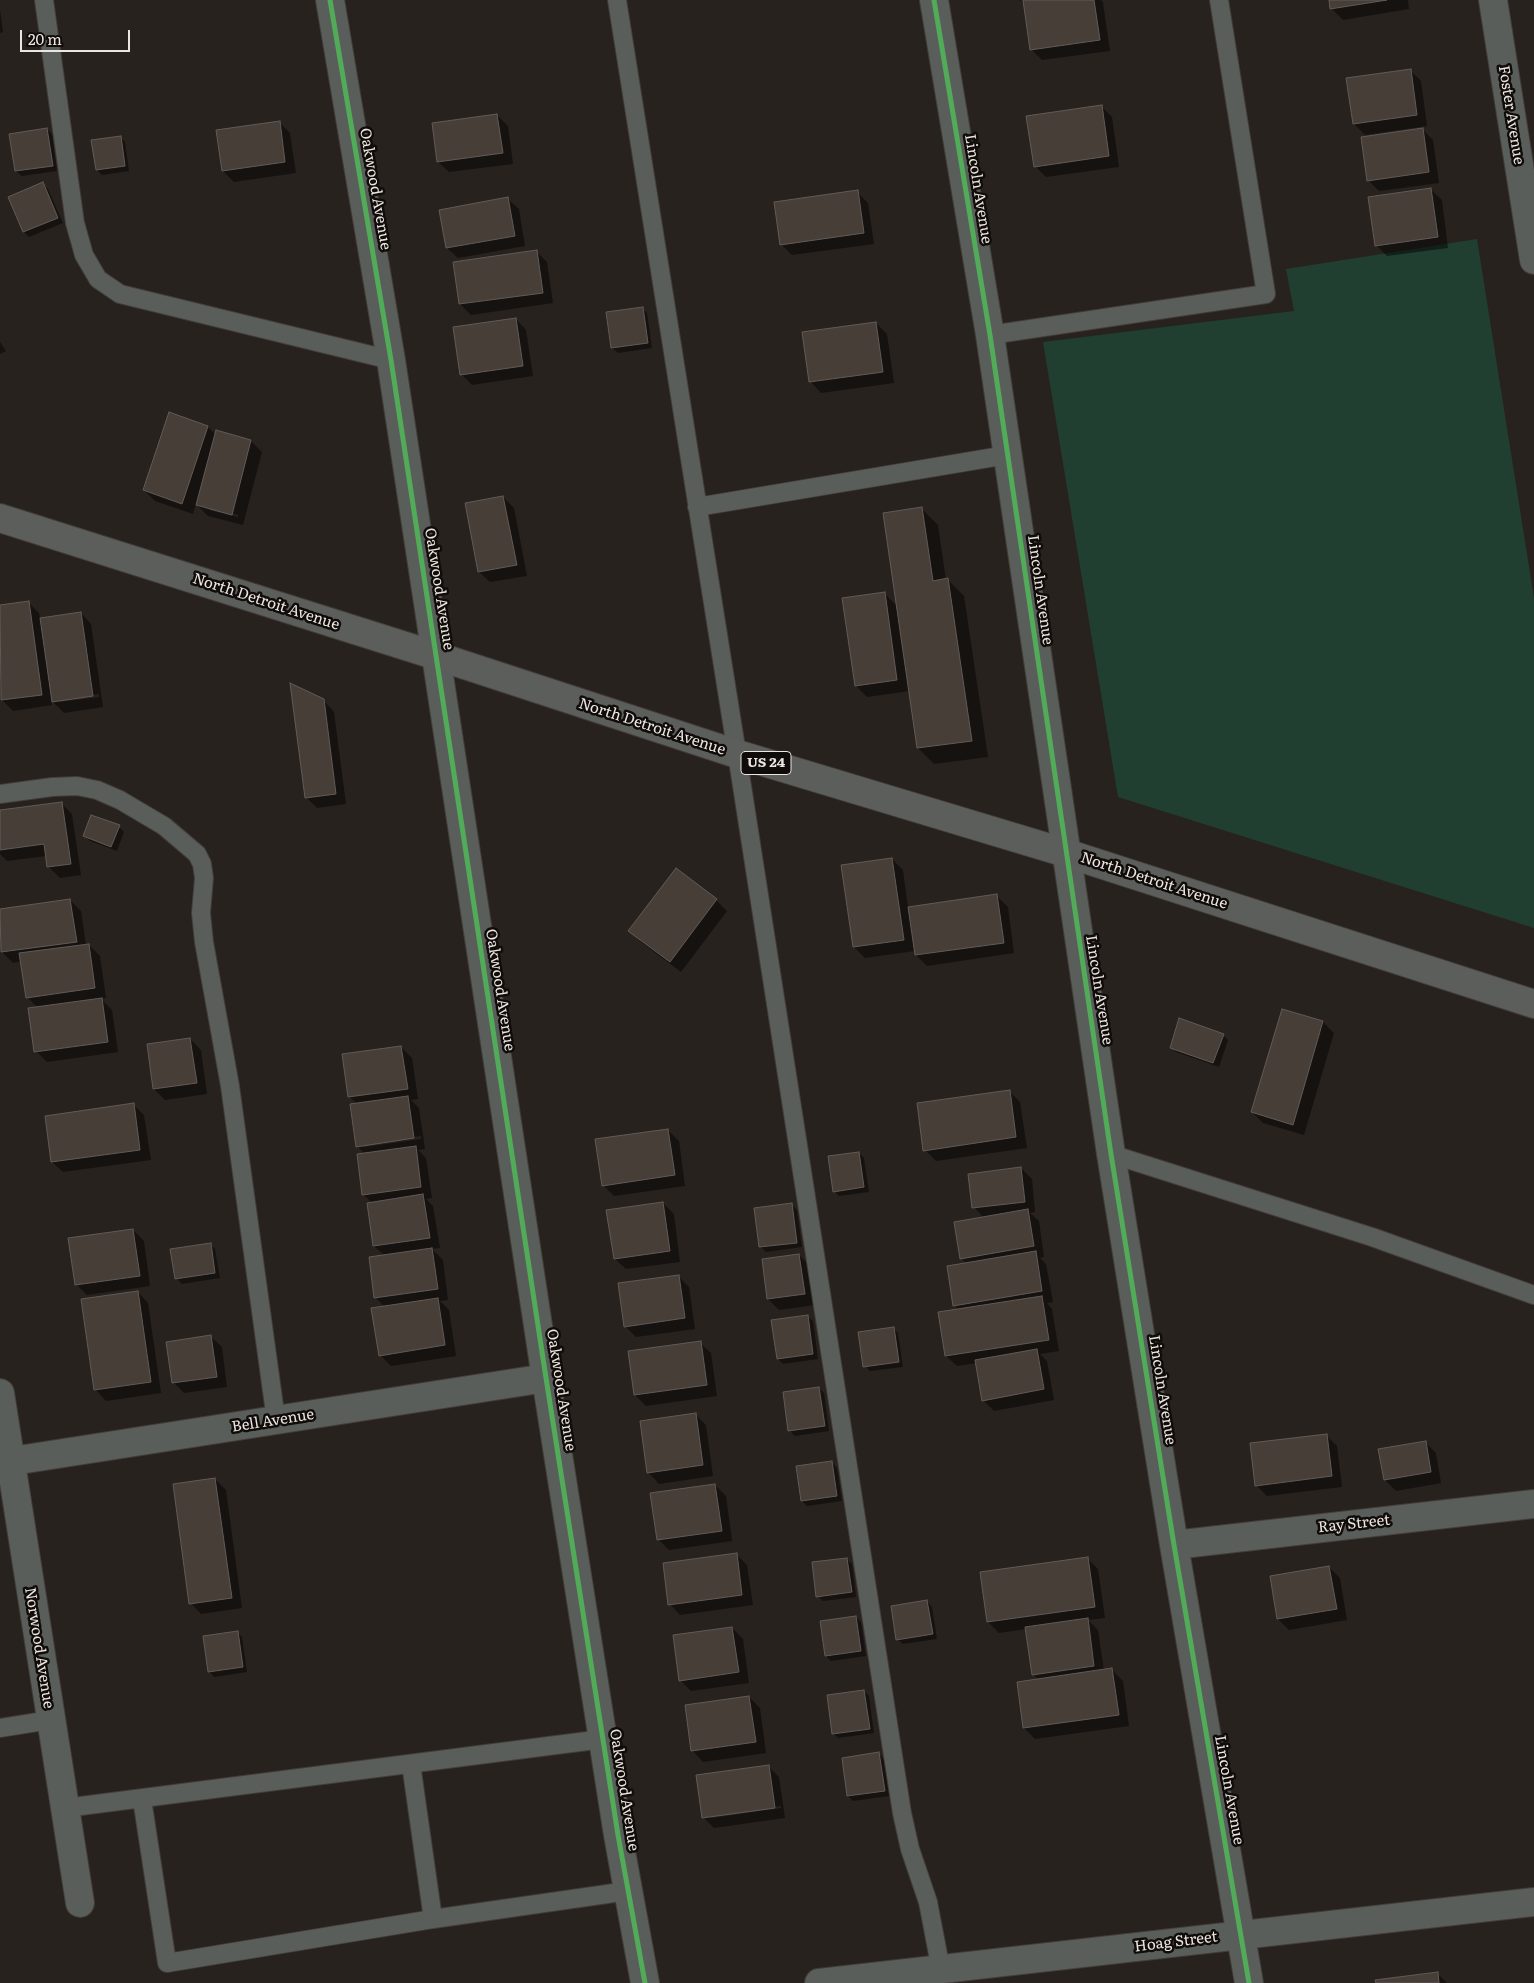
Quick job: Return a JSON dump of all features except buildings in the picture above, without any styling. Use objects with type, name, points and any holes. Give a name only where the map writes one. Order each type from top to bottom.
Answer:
[{"type":"main road","name":"North Detroit Avenue","points":[[0,518],[437,656],[737,754],[1066,853],[1534,1004]]},
{"type":"street","name":"Oakwood Avenue","points":[[330,0],[391,360],[546,1378],[603,1739],[645,1983]]},
{"type":"street","name":"Lincoln Avenue","points":[[934,0],[990,335],[1111,1154],[1174,1544],[1249,1983]]},
{"type":"street","name":"Foster Avenue","points":[[1493,0],[1534,260]]},
{"type":"street","name":"Bell Avenue","points":[[5,1462],[546,1378]]},
{"type":"street","name":"Norwood Avenue","points":[[0,1393],[5,1462],[80,1903]]},
{"type":"street","name":"Ray Street","points":[[1174,1544],[1534,1504]]},
{"type":"street","name":"Hoag Street","points":[[819,1983],[937,1974],[1241,1935],[1534,1902]]},
{"type":"lane","points":[[44,0],[75,223],[84,256],[98,278],[120,294],[391,360]]},
{"type":"lane","points":[[616,0],[737,754],[902,1813],[910,1849],[928,1902],[937,1974]]},
{"type":"lane","points":[[990,335],[1266,294],[1219,0]]},
{"type":"lane","points":[[697,507],[1007,456]]},
{"type":"lane","points":[[0,794],[52,787],[77,786],[97,790],[120,800],[164,826],[197,854],[202,864],[204,878],[201,913],[204,942],[230,1086],[276,1420]]},
{"type":"lane","points":[[1111,1154],[1372,1237],[1534,1295]]},
{"type":"lane","points":[[0,1728],[50,1720]]},
{"type":"lane","points":[[64,1808],[603,1739]]},
{"type":"lane","points":[[411,1764],[432,1919]]},
{"type":"lane","points":[[142,1799],[167,1963],[432,1919],[628,1891]]},
{"type":"green space","points":[[1477,239],[1534,598],[1534,928],[1118,797],[1043,342],[1294,311],[1286,269]]},
{"type":"cycle path","points":[[330,0],[391,360],[546,1378],[618,1835],[645,1983]]},
{"type":"cycle path","points":[[934,0],[990,335],[1111,1154],[1174,1545],[1249,1983]]}]
